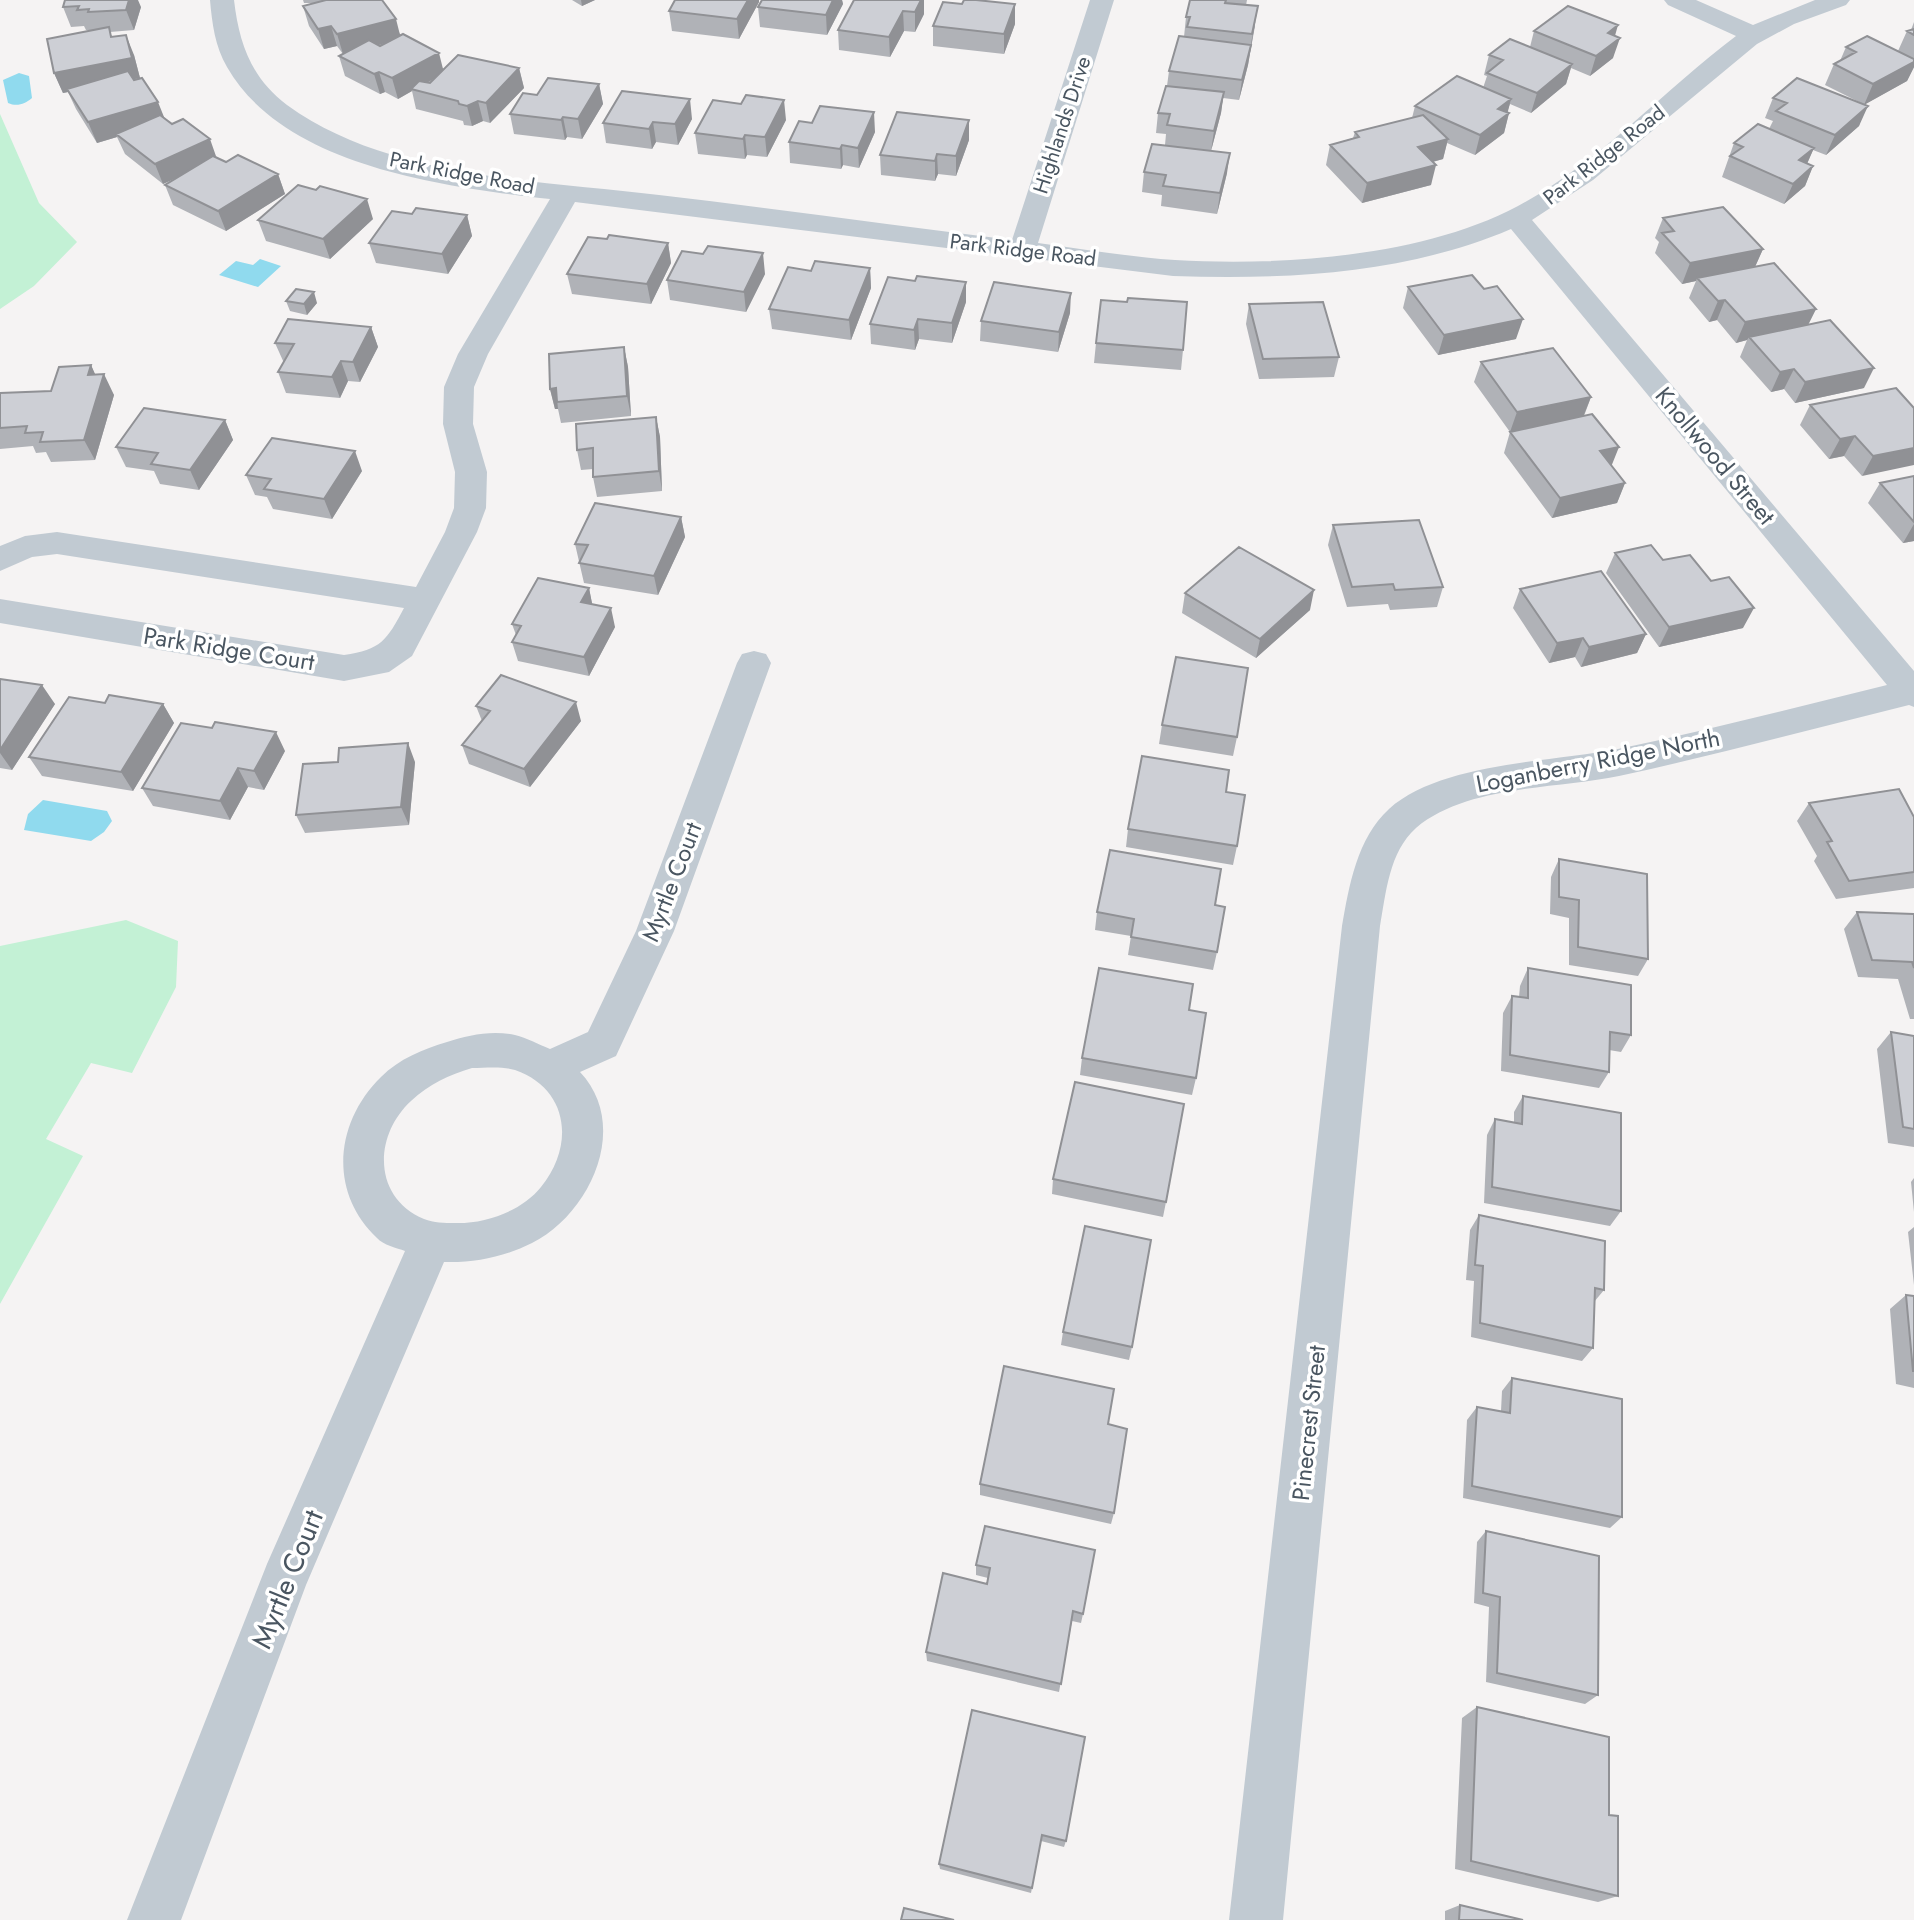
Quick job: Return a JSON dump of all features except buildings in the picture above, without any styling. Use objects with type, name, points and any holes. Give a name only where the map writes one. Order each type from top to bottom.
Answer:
[{"type":"street","name":"Park Ridge Road","points":[[222,0],[230,51],[242,75],[263,97],[318,134],[355,150],[414,168],[457,177],[567,192],[1022,250],[1210,270],[1298,267],[1385,255],[1460,237],[1516,218],[1565,189],[1754,35],[1796,14],[1838,0]]},
{"type":"street","name":"Highlands Drive","points":[[1022,250],[1102,0]]},
{"type":"street","points":[[1676,0],[1754,35]]},
{"type":"street","name":"Park Ridge Court","points":[[0,611],[344,668],[377,663],[391,656],[400,647],[426,600],[461,532],[470,508],[471,472],[458,424],[459,387],[473,354],[567,192]]},
{"type":"street","name":"Knollwood Street","points":[[1516,218],[1914,692]]},
{"type":"street","points":[[0,560],[25,547],[57,543],[426,600]]},
{"type":"street","name":"Myrtle Court","points":[[550,1067],[602,1044],[655,931],[754,663]]},
{"type":"street","name":"Loganberry Ridge North","points":[[1362,926],[1375,863],[1382,846],[1402,819],[1438,797],[1464,788],[1615,763],[1914,692]]},
{"type":"street","name":"Pinecrest Street","points":[[1256,1920],[1362,926]]},
{"type":"street","points":[[472,1051],[514,1052],[550,1067],[574,1093],[584,1128],[577,1166],[555,1202],[518,1229],[475,1243],[431,1242],[393,1226],[369,1196],[362,1160],[371,1122],[396,1089],[431,1064],[472,1051]]},
{"type":"street","name":"Myrtle Court","points":[[154,1920],[284,1581],[431,1242]]},
{"type":"green space","points":[[0,114],[39,203],[77,242],[34,286],[0,309]]},
{"type":"green space","points":[[126,920],[178,941],[176,987],[132,1073],[91,1063],[46,1139],[83,1156],[0,1304],[0,946]]},
{"type":"water","points":[[19,73],[29,76],[32,98],[15,105],[8,103],[3,80]]},
{"type":"water","points":[[260,259],[281,266],[258,287],[219,275],[236,261],[253,265]]},
{"type":"water","points":[[43,800],[107,811],[112,821],[104,832],[91,841],[24,830],[28,814]]}]
